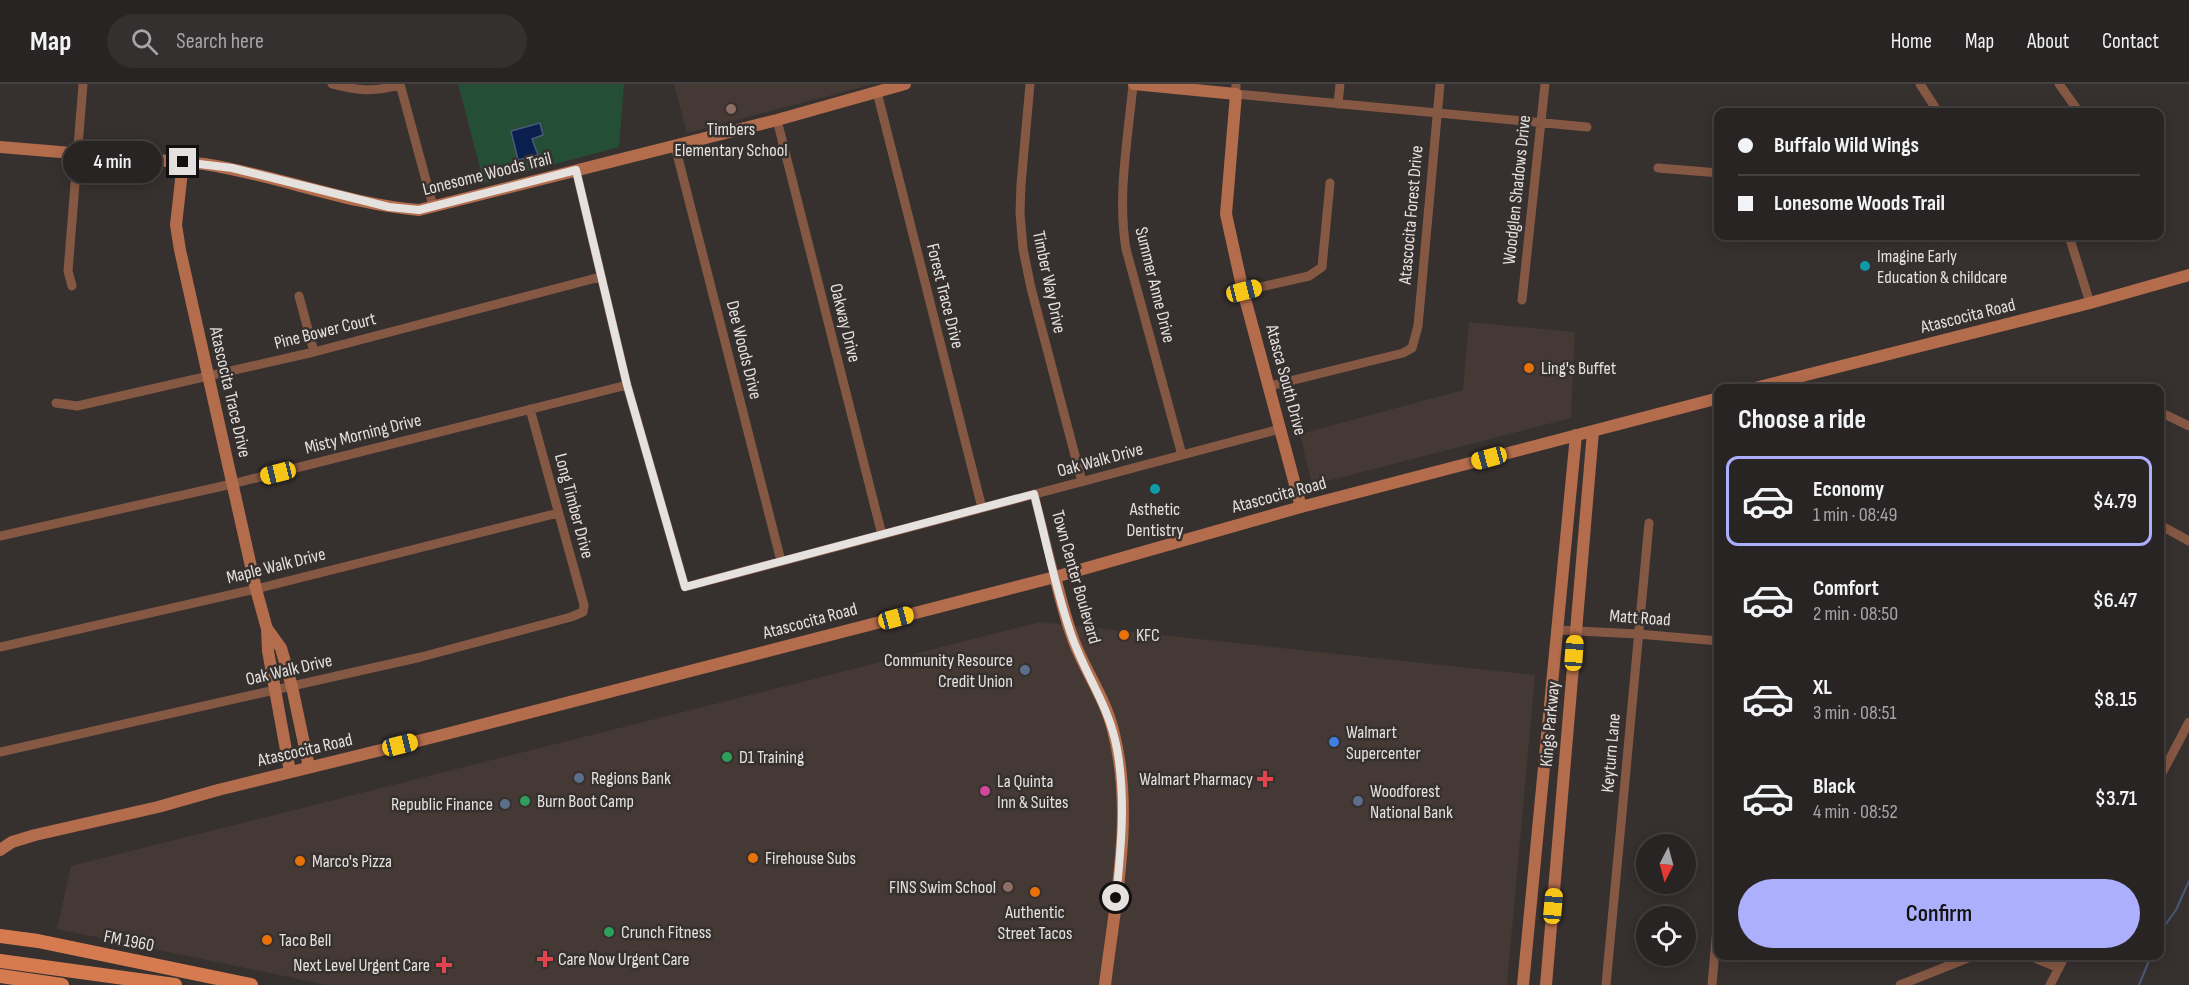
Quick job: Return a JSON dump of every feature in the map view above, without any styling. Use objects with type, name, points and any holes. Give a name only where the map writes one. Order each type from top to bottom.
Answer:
[{"type":"main road","name":"FM 1960","points":[[0,936],[49,943],[250,985]]},
{"type":"main road","points":[[0,961],[175,985]]},
{"type":"main road","points":[[0,976],[63,985]]},
{"type":"street","points":[[72,286],[68,271],[82,84]]},
{"type":"street","points":[[332,84],[349,89],[371,91],[400,85],[433,206]]},
{"type":"street","name":"Lonesome Woods Trail","points":[[0,147],[232,168],[389,207],[419,210],[777,120],[905,84]]},
{"type":"street","name":"Timber Way Drive","points":[[1030,84],[1021,184],[1020,213],[1023,249],[1031,288],[1082,482]]},
{"type":"street","points":[[1133,84],[1236,89],[1338,104],[1587,127]]},
{"type":"street","name":"Summer Anne Drive","points":[[1133,84],[1122,203],[1123,232],[1182,455]]},
{"type":"street","points":[[1338,104],[1340,84]]},
{"type":"street","name":"Atascocita Forest Drive","points":[[1270,386],[1403,353],[1412,348],[1418,326],[1440,84]]},
{"type":"street","name":"Woodglen Shadows Drive","points":[[1522,300],[1545,84]]},
{"type":"street","points":[[1920,84],[1935,108]]},
{"type":"street","points":[[2059,84],[2076,108]]},
{"type":"street","name":"Atasca South Drive","points":[[1236,89],[1226,214],[1301,507]]},
{"type":"street","name":"Forest Trace Drive","points":[[877,92],[982,508]]},
{"type":"street","name":"Oakway Drive","points":[[777,120],[882,535]]},
{"type":"street","name":"Dee Woods Drive","points":[[675,146],[781,561]]},
{"type":"street","name":"Atascocita Trace Drive","points":[[183,162],[176,225],[232,484],[267,629],[268,651],[290,772]]},
{"type":"street","points":[[1658,168],[1714,173]]},
{"type":"street","points":[[576,170],[627,385]]},
{"type":"street","points":[[1244,291],[1309,276],[1322,267],[1330,183]]},
{"type":"street","points":[[2070,240],[2090,303]]},
{"type":"street","name":"Atascocita Road","points":[[1771,384],[2090,303],[2189,275]]},
{"type":"street","name":"Pine Bower Court","points":[[56,403],[77,406],[314,352],[600,277]]},
{"type":"street","points":[[299,296],[314,352]]},
{"type":"street","name":"Oak Walk Drive","points":[[627,385],[685,587],[1280,429]]},
{"type":"street","name":"Misty Morning Drive","points":[[0,536],[232,484],[627,385]]},
{"type":"street","name":"Atascocita Road","points":[[0,850],[6,842],[158,807],[1055,577],[1301,507],[1714,399]]},
{"type":"street","name":"Long Timber Drive","points":[[530,409],[584,605],[583,612]]},
{"type":"street","points":[[2164,414],[2189,426]]},
{"type":"street","name":"Kings Parkway","points":[[1546,985],[1593,431]]},
{"type":"street","name":"Kings Parkway","points":[[1523,985],[1576,435]]},
{"type":"street","name":"Town Center Boulevard","points":[[1034,494],[1070,631],[1105,706],[1113,729],[1119,765],[1121,850],[1105,985]]},
{"type":"street","name":"Maple Walk Drive","points":[[0,647],[256,589],[558,513]]},
{"type":"street","name":"Keyturn Lane","points":[[1606,985],[1649,523]]},
{"type":"street","points":[[2164,527],[2189,541]]},
{"type":"street","name":"Oak Walk Drive","points":[[0,752],[421,657],[583,612]]},
{"type":"street","name":"Atascocita Trace Drive","points":[[267,629],[281,648],[309,767]]},
{"type":"street","name":"Matt Road","points":[[1558,630],[1714,641]]},
{"type":"street","points":[[2164,769],[2189,722]]},
{"type":"street","points":[[1712,985],[1714,960]]},
{"type":"street","points":[[1900,985],[1921,981],[1965,960]]},
{"type":"street","points":[[2040,960],[2059,968]]},
{"type":"street","points":[[2050,985],[2063,960]]},
{"type":"shaded area","name":"Timbers Elementary School","points":[[674,84],[874,84],[687,133]]},
{"type":"shaded area","points":[[1469,322],[1575,332],[1571,418],[1312,485],[1300,434],[1463,390]]},
{"type":"shaded area","points":[[1040,622],[1535,675],[1507,985],[327,985],[57,929],[71,866]]},
{"type":"green space","points":[[458,84],[624,84],[619,147],[484,183]]},
{"type":"water","points":[[540,123],[543,135],[532,139],[538,155],[518,160],[511,131]]},
{"type":"waterway","points":[[2164,926],[2176,910],[2189,881]]},
{"type":"waterway","points":[[2139,985],[2149,960]]},
{"type":"place","name":"Timbers Elementary School","points":[[731,109]]},
{"type":"place","name":"Imagine Early Education & childcare","points":[[1865,266]]},
{"type":"place","name":"Ling's Buffet","points":[[1529,368]]},
{"type":"place","name":"Asthetic Dentistry","points":[[1155,489]]},
{"type":"place","name":"KFC","points":[[1124,635]]},
{"type":"place","name":"Community Resource Credit Union","points":[[1025,670]]},
{"type":"place","name":"Walmart Supercenter","points":[[1334,742]]},
{"type":"place","name":"D1 Training","points":[[727,757]]},
{"type":"place","name":"Regions Bank","points":[[579,778]]},
{"type":"place","name":"Walmart Pharmacy","points":[[1265,779]]},
{"type":"place","name":"La Quinta Inn & Suites","points":[[985,791]]},
{"type":"place","name":"Burn Boot Camp","points":[[525,801]]},
{"type":"place","name":"Woodforest National Bank","points":[[1358,801]]},
{"type":"place","name":"Republic Finance","points":[[505,804]]},
{"type":"place","name":"Firehouse Subs","points":[[753,858]]},
{"type":"place","name":"Marco's Pizza","points":[[300,861]]},
{"type":"place","name":"FINS Swim School","points":[[1008,887]]},
{"type":"place","name":"Authentic Street Tacos","points":[[1035,892]]},
{"type":"place","name":"Crunch Fitness","points":[[609,932]]},
{"type":"place","name":"Taco Bell","points":[[267,940]]},
{"type":"place","name":"Care Now Urgent Care","points":[[545,959]]},
{"type":"place","name":"Next Level Urgent Care","points":[[444,965]]},
{"type":"route","points":[[183,162],[232,168],[389,207],[419,210],[576,170],[627,385],[685,587],[1034,494],[1070,631],[1105,706],[1113,729],[1121,790],[1121,850],[1116,898]]}]
